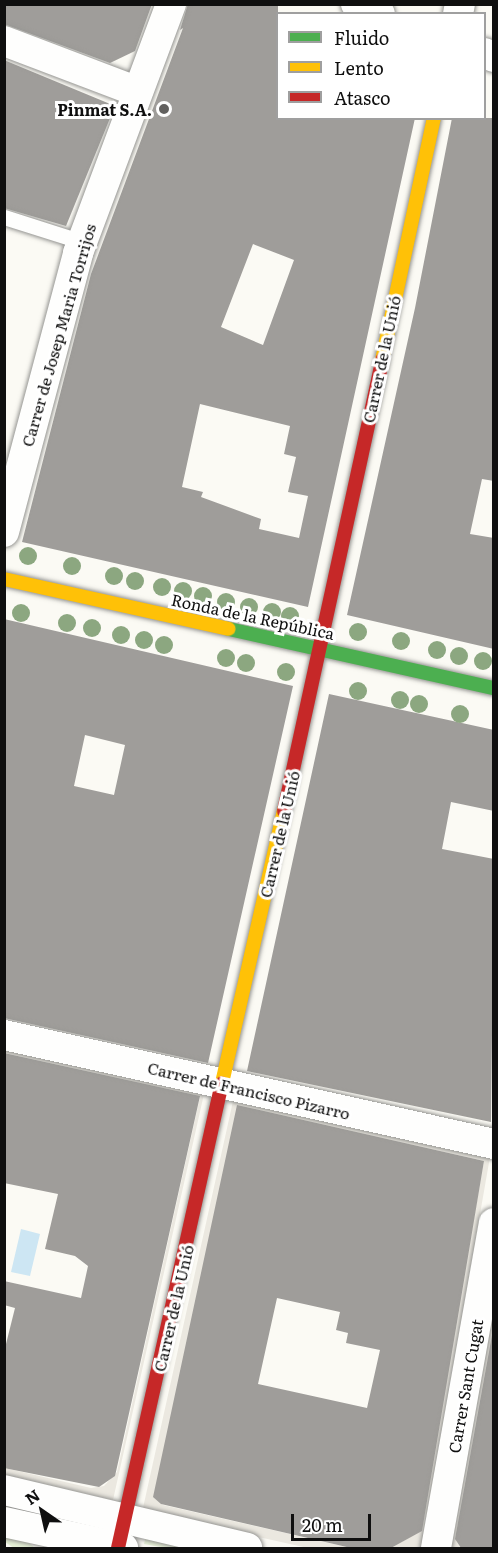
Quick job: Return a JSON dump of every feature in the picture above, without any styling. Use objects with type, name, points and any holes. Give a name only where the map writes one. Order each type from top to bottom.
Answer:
[{"type":"street","name":"Carrer de Josep Maria Torrijos","points":[[4,532],[78,254],[171,4]]},
{"type":"street","points":[[356,4],[377,12]]},
{"type":"street","points":[[4,42],[138,92]]},
{"type":"street","name":"Carrer de la Unió","points":[[122,1538],[320,648],[434,120]]},
{"type":"street","name":"Ronda de la República","points":[[4,579],[494,688]]},
{"type":"street","name":"Carrer de Francisco Pizarro","points":[[4,1035],[494,1144]]},
{"type":"street","name":"Carrer Sant Cugat","points":[[435,1548],[494,1223]]},
{"type":"street","points":[[4,1490],[86,1510],[122,1538]]},
{"type":"street","points":[[78,1544],[86,1510]]},
{"type":"street","points":[[4,1522],[78,1544],[122,1538],[247,1548]]},
{"type":"lane","points":[[4,217],[70,238],[78,254]]},
{"type":"green space","points":[[4,1530],[35,1548],[14,1548],[5,1542]]},
{"type":"green space","points":[[146,1536],[202,1548],[166,1548],[144,1544]]},
{"type":"shaded area","points":[[5,1041],[206,1085],[113,1500],[5,1475],[5,1468],[91,1488],[104,1486],[117,1472],[200,1097],[5,1053]]},
{"type":"shaded area","points":[[233,1101],[490,1157],[423,1539],[429,1548],[391,1548],[419,1532],[484,1161],[239,1106],[154,1497],[163,1505],[351,1548],[308,1548],[149,1513],[143,1508]]},
{"type":"shaded area","points":[[493,1295],[493,1334],[456,1541],[461,1548],[441,1548]]},
{"type":"water","points":[[21,1229],[40,1234],[30,1276],[11,1272]]},
{"type":"building","points":[[4,4],[152,4],[135,51],[110,63],[4,24]]},
{"type":"building","points":[[188,4],[278,4],[278,12],[276,12],[276,120],[415,120],[308,607],[22,542],[91,274],[183,28],[180,30]],"holes":[[[253,244],[294,260],[263,345],[221,327]],[[200,404],[290,426],[284,454],[296,457],[288,492],[308,496],[299,538],[259,529],[261,519],[201,497],[203,492],[182,487]]]},
{"type":"building","points":[[4,60],[115,106],[66,226],[4,208]]},
{"type":"building","points":[[494,118],[494,481],[482,479],[470,534],[494,538],[494,649],[347,615],[415,308],[452,120]]},
{"type":"building","points":[[4,619],[293,686],[208,1063],[4,1018]],"holes":[[[85,735],[125,745],[114,795],[74,786]]]},
{"type":"building","points":[[329,694],[494,730],[494,811],[451,802],[442,849],[494,859],[491,1122],[247,1071]]},
{"type":"building","points":[[4,1053],[200,1096],[115,1476],[99,1487],[4,1468],[4,1352],[15,1308],[4,1305],[4,1281],[81,1298],[88,1266],[75,1256],[45,1249],[58,1194],[4,1183]]},
{"type":"building","points":[[237,1105],[484,1161],[422,1531],[391,1548],[351,1548],[161,1504],[153,1497]],"holes":[[[277,1298],[340,1312],[336,1330],[348,1333],[346,1343],[380,1350],[367,1408],[258,1384]]]},
{"type":"building","points":[[494,1324],[494,1548],[461,1548],[455,1539]]},
{"type":"traffic: fast","points":[[229,629],[494,688]]},
{"type":"traffic: slow","points":[[382,360],[434,120]]},
{"type":"traffic: slow","points":[[4,579],[229,629]]},
{"type":"traffic: slow","points":[[222,1083],[284,811]]},
{"type":"traffic: jam","points":[[284,811],[382,360]]},
{"type":"traffic: jam","points":[[118,1548],[222,1083]]},
{"type":"place","name":"Pinmat S.A.","points":[[164,109]]}]
